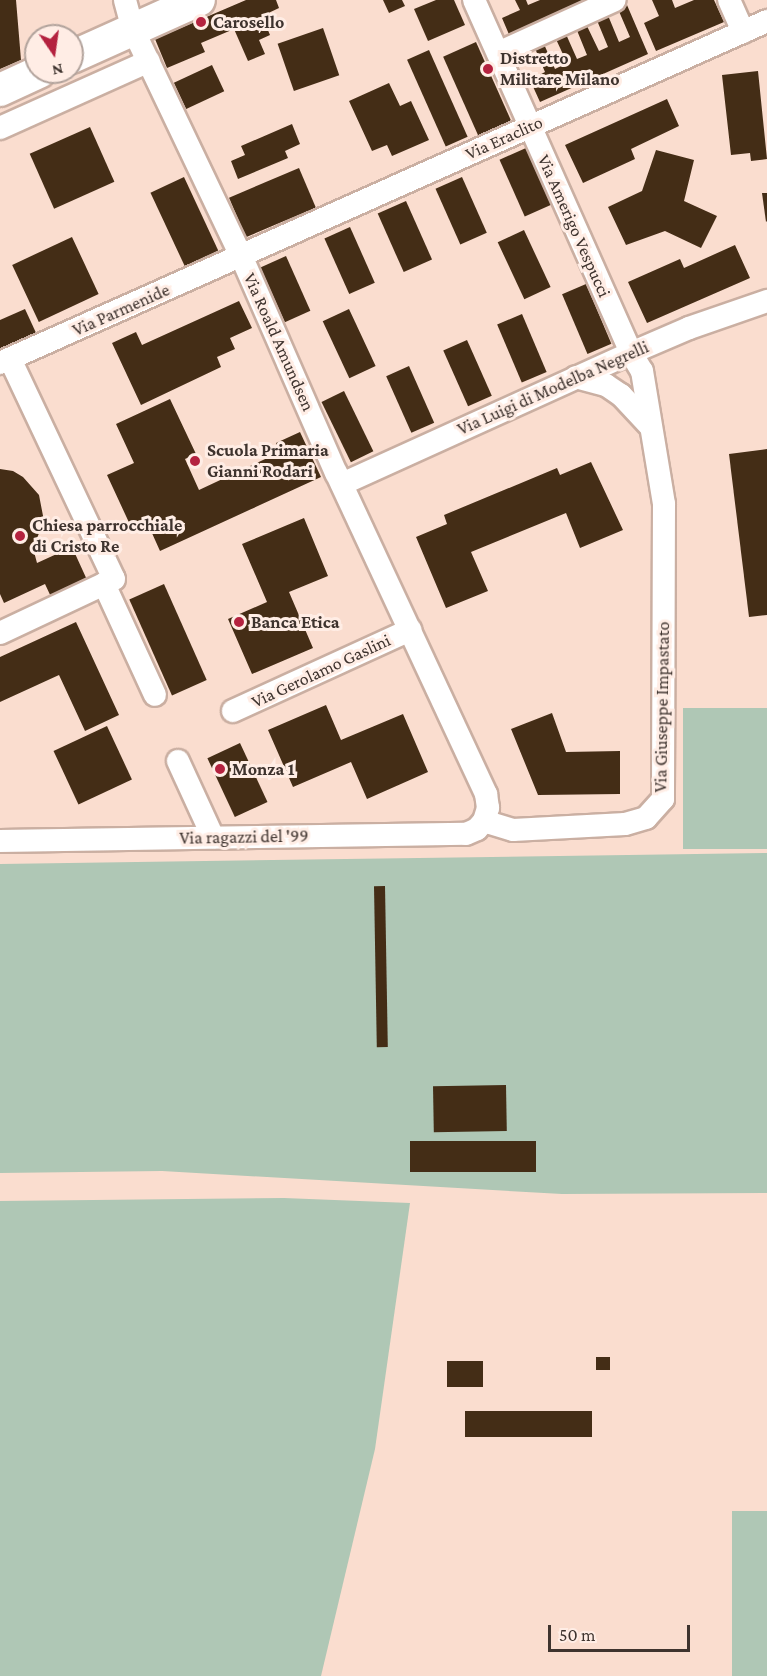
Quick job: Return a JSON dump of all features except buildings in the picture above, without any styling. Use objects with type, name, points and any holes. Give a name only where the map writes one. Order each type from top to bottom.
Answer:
[{"type":"main road","points":[[84,52],[199,0]]},
{"type":"main road","points":[[0,90],[24,79]]},
{"type":"street","name":"Via Roald Amundsen","points":[[125,0],[133,30],[242,256],[342,484],[486,794],[488,808],[484,821]]},
{"type":"street","name":"Via Amerigo Vespucci","points":[[474,0],[631,353]]},
{"type":"street","points":[[498,53],[615,0]]},
{"type":"street","points":[[729,0],[743,32]]},
{"type":"street","name":"Via Eraclito","points":[[242,256],[767,21]]},
{"type":"street","points":[[0,128],[149,62]]},
{"type":"street","name":"Via Parmenide","points":[[5,361],[242,256]]},
{"type":"street","name":"Via Luigi di Modelba Negrelli","points":[[342,484],[576,376],[689,328],[767,301]]},
{"type":"street","name":"Via Giuseppe Impastato","points":[[484,821],[513,830],[625,824],[646,818],[663,800],[664,504],[642,371],[631,353]]},
{"type":"street","points":[[0,633],[114,579],[5,361]]},
{"type":"street","points":[[576,376],[606,386],[621,395],[651,428]]},
{"type":"street","points":[[104,584],[155,695]]},
{"type":"street","name":"Via Gerolamo Gaslini","points":[[233,711],[410,630]]},
{"type":"street","points":[[178,761],[213,837]]},
{"type":"street","name":"Via ragazzi del '99","points":[[0,841],[466,834],[477,829],[484,821]]},
{"type":"green space","points":[[683,708],[767,708],[767,849],[683,849]]},
{"type":"green space","points":[[767,853],[767,1193],[562,1194],[162,1171],[0,1173],[0,864]]},
{"type":"green space","points":[[284,1198],[410,1203],[375,1449],[321,1676],[0,1676],[0,1201]]},
{"type":"green space","points":[[732,1511],[767,1511],[767,1676],[732,1676]]},
{"type":"place","name":"Carosello","points":[[201,22]]},
{"type":"place","name":"Distretto Militare Milano","points":[[488,69]]},
{"type":"place","name":"Scuola Primaria Gianni Rodari","points":[[195,461]]},
{"type":"place","name":"Chiesa parrocchiale di Cristo Re","points":[[20,536]]},
{"type":"place","name":"Banca Etica","points":[[239,622]]},
{"type":"place","name":"Monza 1","points":[[220,769]]}]
